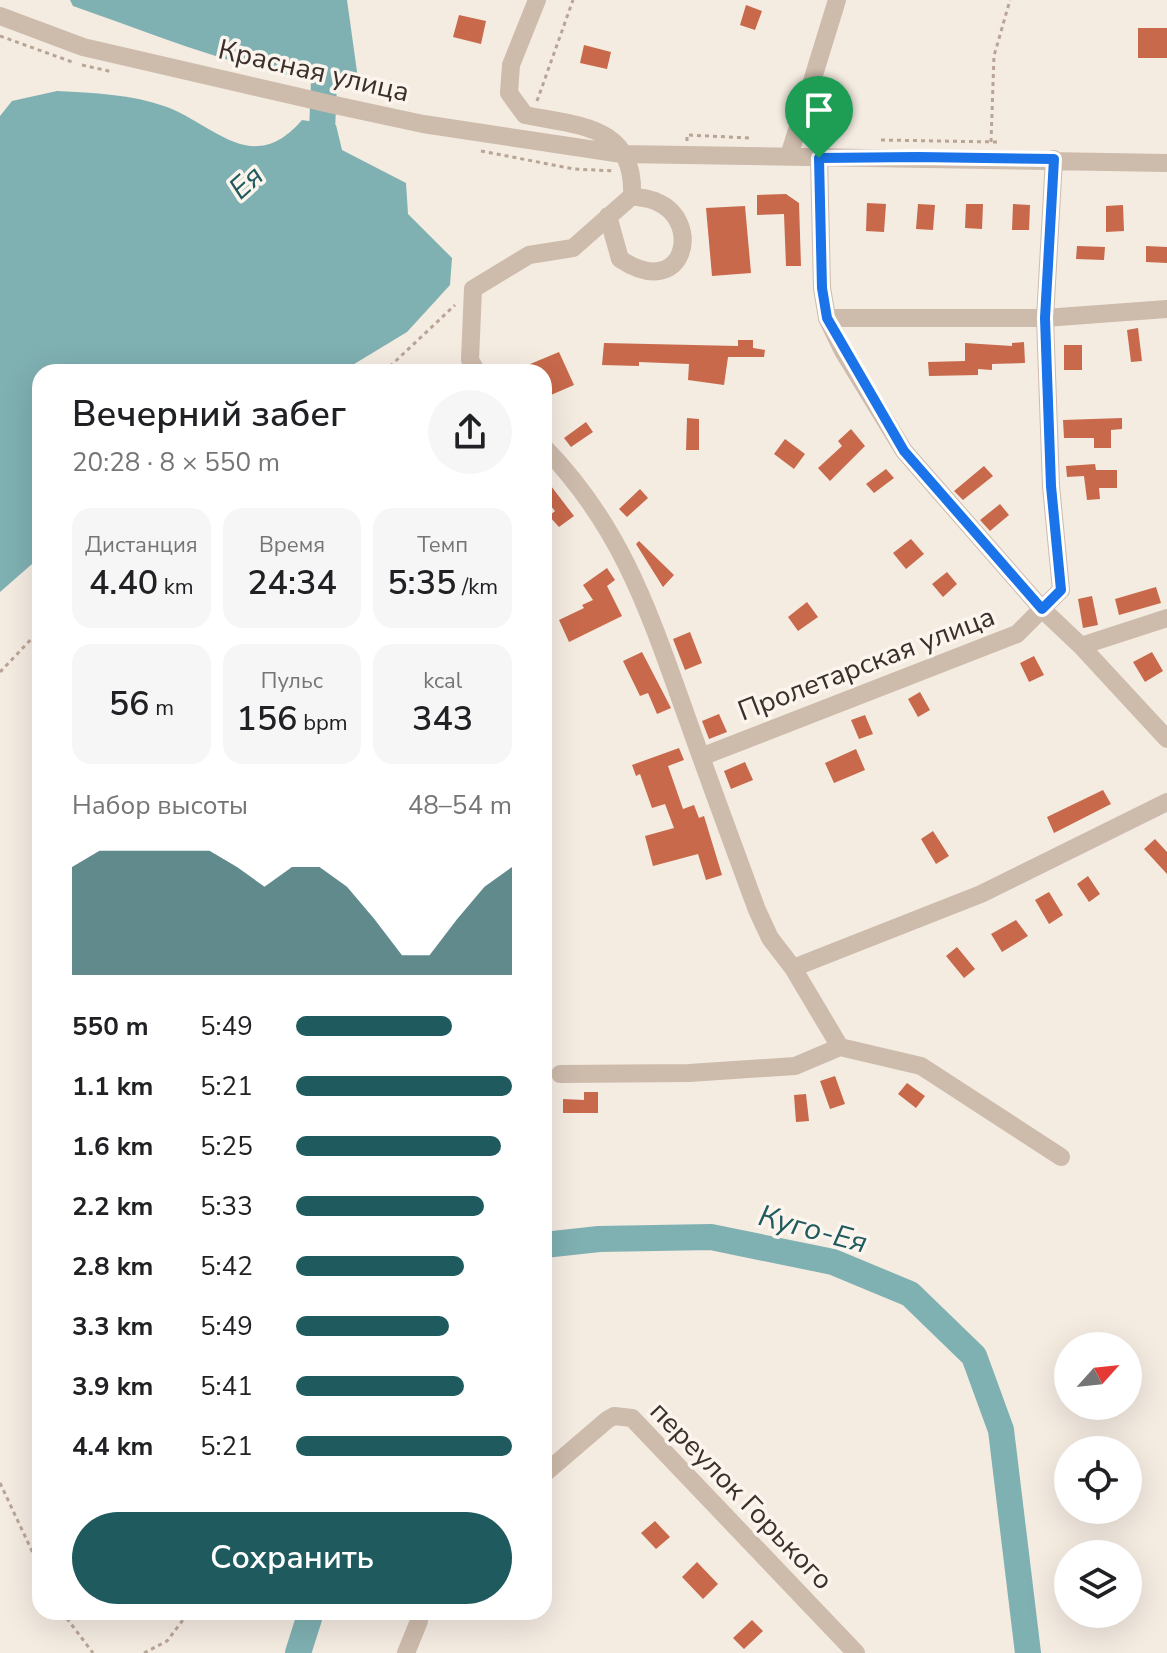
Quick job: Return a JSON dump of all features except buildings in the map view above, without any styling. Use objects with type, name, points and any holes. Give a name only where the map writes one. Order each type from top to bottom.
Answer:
[{"type":"street","points":[[473,364],[473,289],[529,255],[573,248],[632,196],[633,171],[613,140],[597,128],[525,115],[509,93],[511,65],[537,0]]},
{"type":"street","points":[[789,156],[837,0]]},
{"type":"street","name":"Красная улица","points":[[0,16],[13,32],[528,150],[1167,163]]},
{"type":"street","points":[[819,158],[822,288],[827,318],[904,451],[1042,609],[1081,646],[1167,739]]},
{"type":"street","name":"Пролетарская улица","points":[[701,757],[1017,634],[1032,623],[1061,590],[1051,486],[1045,318],[1054,159]]},
{"type":"street","points":[[608,216],[620,259],[630,266],[640,272],[659,273],[677,262],[684,243],[679,220],[659,202],[632,196]]},
{"type":"street","points":[[827,318],[1045,318],[1167,309]]},
{"type":"street","points":[[552,456],[590,501],[619,544],[646,604],[757,910],[770,938],[793,968],[840,1047]]},
{"type":"street","points":[[1081,646],[1167,618]]},
{"type":"street","points":[[793,968],[981,894],[1167,802]]},
{"type":"street","points":[[560,1074],[689,1073],[795,1066],[840,1047],[921,1066],[1061,1157]]},
{"type":"street","name":"переулок Горького","points":[[552,1467],[607,1420],[614,1416],[632,1418],[856,1653]]},
{"type":"street","points":[[406,1653],[419,1621]]},
{"type":"path","points":[[533,116],[545,72],[573,0]]},
{"type":"path","points":[[991,142],[994,56],[1010,0]]},
{"type":"path","points":[[0,36],[13,32]]},
{"type":"path","points":[[393,364],[473,289]]},
{"type":"path","points":[[0,672],[32,638]]},
{"type":"path","points":[[0,1483],[32,1551]]},
{"type":"path","points":[[68,1620],[93,1653]]},
{"type":"path","points":[[144,1653],[167,1641],[183,1620]]},
{"type":"water","points":[[70,0],[347,0],[359,86],[322,82],[249,66],[73,6]]},
{"type":"water","points":[[57,91],[140,99],[167,107],[234,142],[251,146],[267,145],[284,137],[302,120],[336,125],[342,150],[406,183],[408,214],[452,258],[450,285],[407,332],[354,364],[32,364],[32,564],[0,592],[0,116],[12,101]]},
{"type":"waterway","name":"Ея","points":[[281,0],[283,6],[308,26],[325,56],[321,157]]},
{"type":"waterway","name":"Куго-Ея","points":[[552,1244],[599,1239],[711,1237],[833,1262],[910,1294],[974,1356],[1001,1430],[1028,1653]]},
{"type":"waterway","name":"Куго-Ея","points":[[298,1653],[308,1620]]},
{"type":"route","points":[[819,158],[1054,159],[1045,318],[1051,486],[1061,590],[1042,609],[904,451],[843,351],[827,318],[822,288],[819,158]]}]
